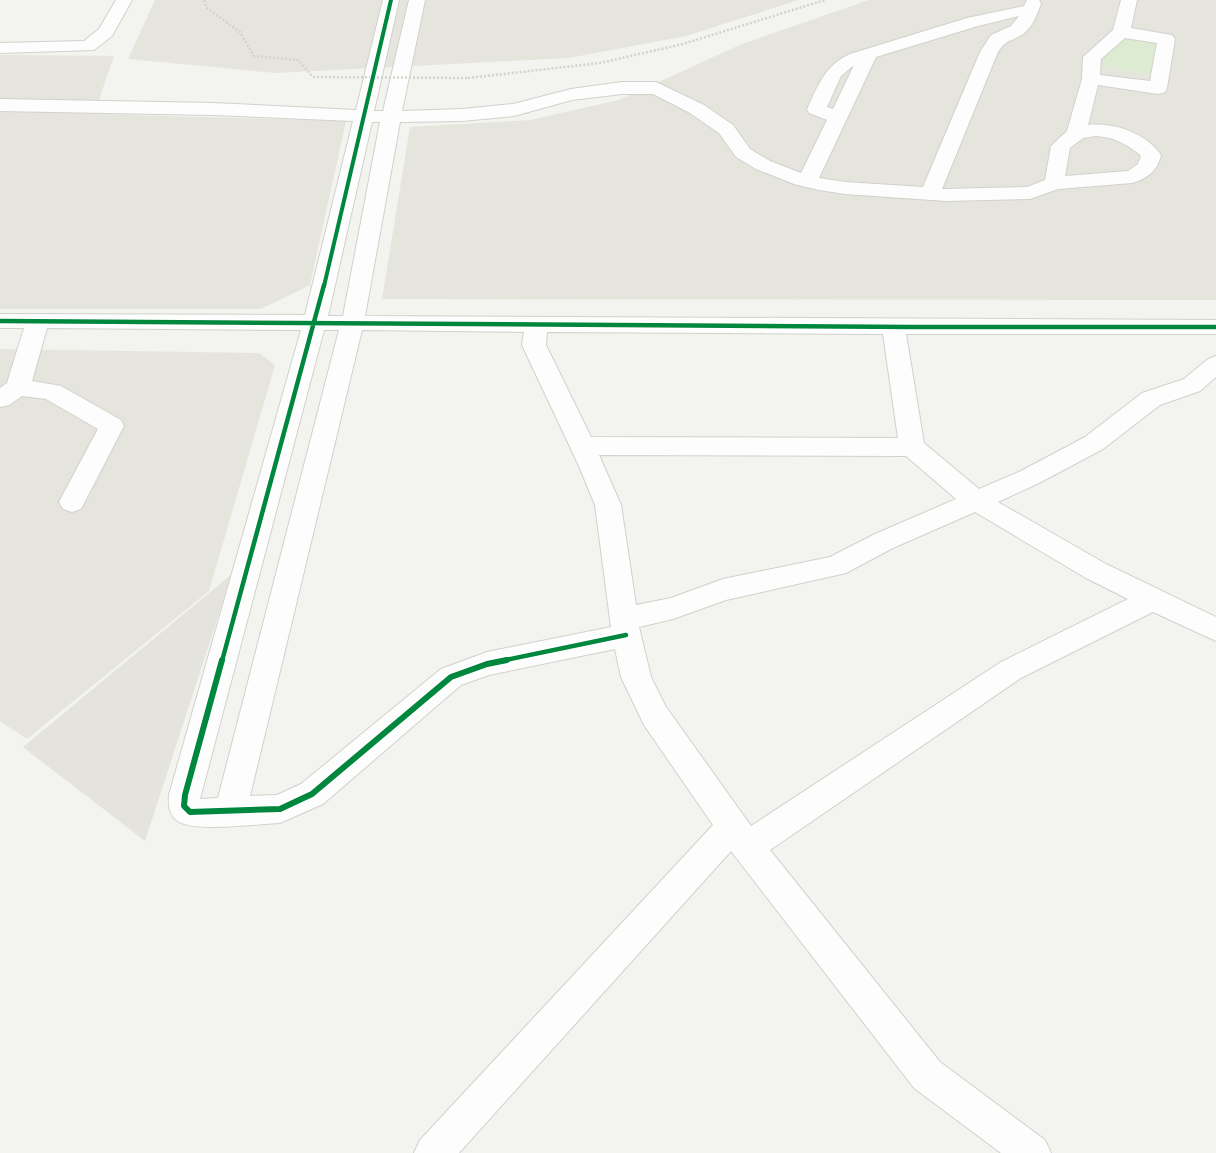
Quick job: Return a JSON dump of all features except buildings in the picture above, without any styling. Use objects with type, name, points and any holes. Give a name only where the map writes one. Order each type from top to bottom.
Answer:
[{"type":"street","points":[[0,48],[88,46],[106,34],[124,0]]},
{"type":"street","points":[[391,0],[315,322],[185,795],[184,806],[190,812],[280,809],[312,794],[451,677],[486,664],[554,649],[625,627],[723,590],[836,566],[884,540],[1030,477],[1094,443],[1151,399],[1192,385],[1216,364]]},
{"type":"street","points":[[230,812],[353,322],[391,117],[417,0]]},
{"type":"street","points":[[1076,134],[1091,79],[1092,57],[1121,32],[1129,0]]},
{"type":"street","points":[[807,181],[838,118],[816,109],[835,69],[848,60],[973,22],[1020,11],[1032,5]]},
{"type":"street","points":[[930,194],[989,52],[997,39],[1021,26],[1032,5]]},
{"type":"street","points":[[973,22],[1002,36]]},
{"type":"street","points":[[1091,79],[1153,89],[1158,88],[1166,39],[1121,32]]},
{"type":"street","points":[[0,105],[213,109],[391,117],[462,115],[514,110],[571,95],[622,88],[656,88],[696,109],[726,129],[743,153],[775,170],[807,181],[845,188],[930,194],[1030,193],[1054,183],[1132,178],[1142,172],[1149,164],[1151,155],[1143,146],[1117,134],[1096,130],[1076,134],[1061,146],[1054,183]]},
{"type":"street","points":[[0,321],[353,322],[536,326],[894,328],[1216,327]]},
{"type":"street","points":[[38,321],[9,393],[52,392],[112,426],[72,502]]},
{"type":"street","points":[[536,326],[534,345],[608,505],[625,627],[636,677],[655,716],[739,837],[927,1075],[1032,1153]]},
{"type":"street","points":[[894,328],[912,447]]},
{"type":"street","points":[[582,446],[912,447],[975,500],[1096,571],[1216,630]]},
{"type":"street","points":[[433,1153],[739,837],[1011,670],[1153,599]]},
{"type":"path","points":[[204,0],[207,8],[240,32],[254,56],[298,60],[313,77],[468,78],[600,63],[683,44],[825,0]]},
{"type":"shaded area","points":[[155,0],[799,0],[686,36],[569,58],[276,73],[128,59]]},
{"type":"shaded area","points":[[869,0],[1216,0],[1216,300],[382,299],[410,127],[530,120],[619,100],[742,44]]},
{"type":"shaded area","points":[[0,55],[114,56],[94,114],[346,121],[310,285],[261,309],[0,309]]},
{"type":"shaded area","points":[[0,349],[259,353],[275,365],[209,591],[27,739],[0,721]]},
{"type":"shaded area","points":[[232,574],[145,841],[23,747]]},
{"type":"green space","points":[[1117,37],[1160,43],[1156,75],[1102,67],[1109,45]]},
{"type":"cycle path","points":[[391,0],[315,322],[185,795],[184,806],[190,812],[197,813],[280,809],[312,794],[451,677],[487,664],[626,635]]},
{"type":"cycle path","points":[[0,321],[1216,327]]}]
